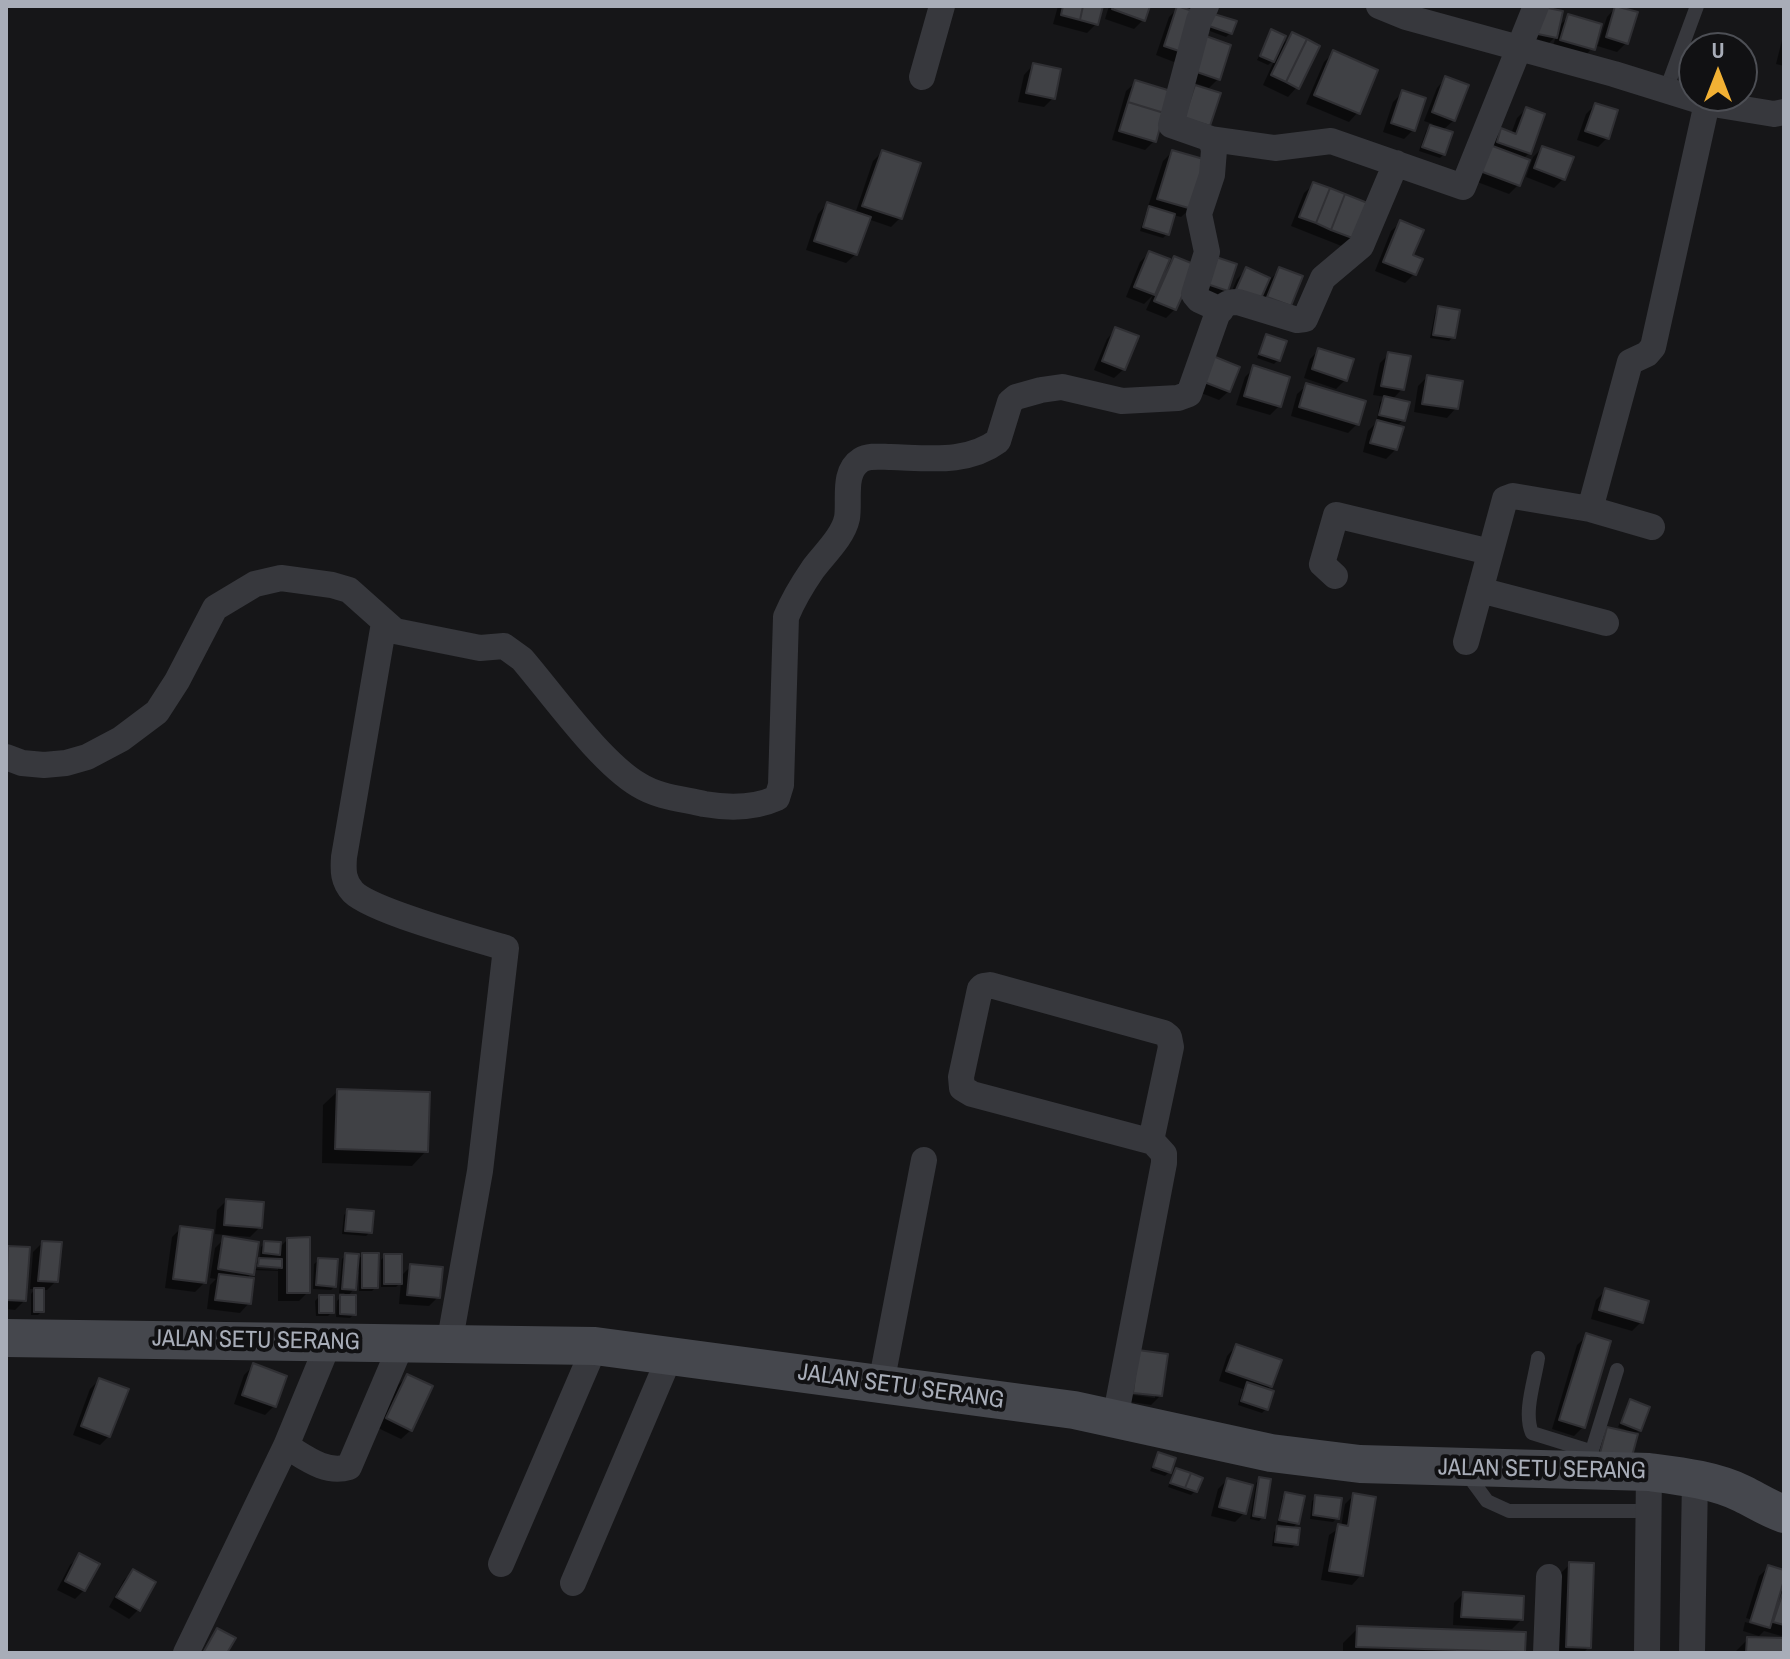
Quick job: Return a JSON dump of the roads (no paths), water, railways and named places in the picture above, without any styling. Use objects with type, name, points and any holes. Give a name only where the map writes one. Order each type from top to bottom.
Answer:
[{"type":"street","points":[[922,77],[942,6]]},
{"type":"street","points":[[1206,6],[1199,20],[1171,121],[1175,127],[1211,139],[1275,148],[1331,141],[1463,187],[1536,6]]},
{"type":"street","points":[[1379,6],[1406,17],[1678,94]]},
{"type":"street","points":[[1758,111],[1784,112]]},
{"type":"street","points":[[1590,509],[1630,362],[1647,354],[1653,347],[1705,112]]},
{"type":"street","points":[[1211,139],[1214,150],[1212,175],[1199,214],[1207,252],[1194,294],[1199,300],[1221,310]]},
{"type":"street","points":[[6,757],[22,763],[66,763],[87,757],[121,739],[157,712],[215,608],[255,584],[281,578],[332,585],[355,594],[395,631],[480,648],[504,646],[522,659],[611,761],[639,785],[664,796],[712,805],[766,803],[777,798],[781,785],[786,617],[793,598],[834,542],[846,519],[850,477],[856,464],[864,458],[877,457],[953,458],[976,455],[998,441],[1010,402],[1016,397],[1041,390],[1062,387],[1122,401],[1185,397],[1189,394],[1221,310],[1229,302],[1297,320],[1305,319],[1323,278],[1361,246],[1396,163]]},
{"type":"street","points":[[1466,642],[1505,499],[1513,496],[1590,509],[1652,527]]},
{"type":"street","points":[[1335,576],[1322,564],[1336,515],[1490,552]]},
{"type":"street","points":[[1480,590],[1606,623]]},
{"type":"street","points":[[384,623],[344,857],[346,882],[355,895],[380,907],[506,948],[480,1171],[449,1345]]},
{"type":"street","points":[[1115,1419],[1164,1154],[1153,1142],[972,1094],[962,1088],[961,1077],[980,989],[990,985],[1164,1033],[1169,1037],[1171,1047],[1153,1128],[1153,1142]]},
{"type":"street","points":[[881,1384],[924,1160]]},
{"type":"street","name":"JALAN SETU SERANG","points":[[6,1338],[595,1346],[1074,1410],[1271,1453],[1360,1464],[1463,1469],[1590,1460],[1695,1479],[1764,1505]]},
{"type":"street","points":[[186,1653],[286,1446],[329,1342]]},
{"type":"street","points":[[286,1446],[326,1468],[349,1467],[402,1343]]},
{"type":"street","points":[[501,1564],[595,1346]]},
{"type":"street","points":[[573,1583],[670,1356]]},
{"type":"street","points":[[1647,1653],[1649,1472]]},
{"type":"street","points":[[1692,1653],[1695,1479]]},
{"type":"street","points":[[1546,1653],[1549,1577]]},
{"type":"lane","points":[[1666,90],[1697,6]]},
{"type":"lane","points":[[1538,1358],[1530,1408],[1529,1426],[1532,1433],[1590,1460],[1617,1370]]},
{"type":"lane","points":[[1463,1469],[1487,1501],[1509,1511],[1647,1511]]}]
